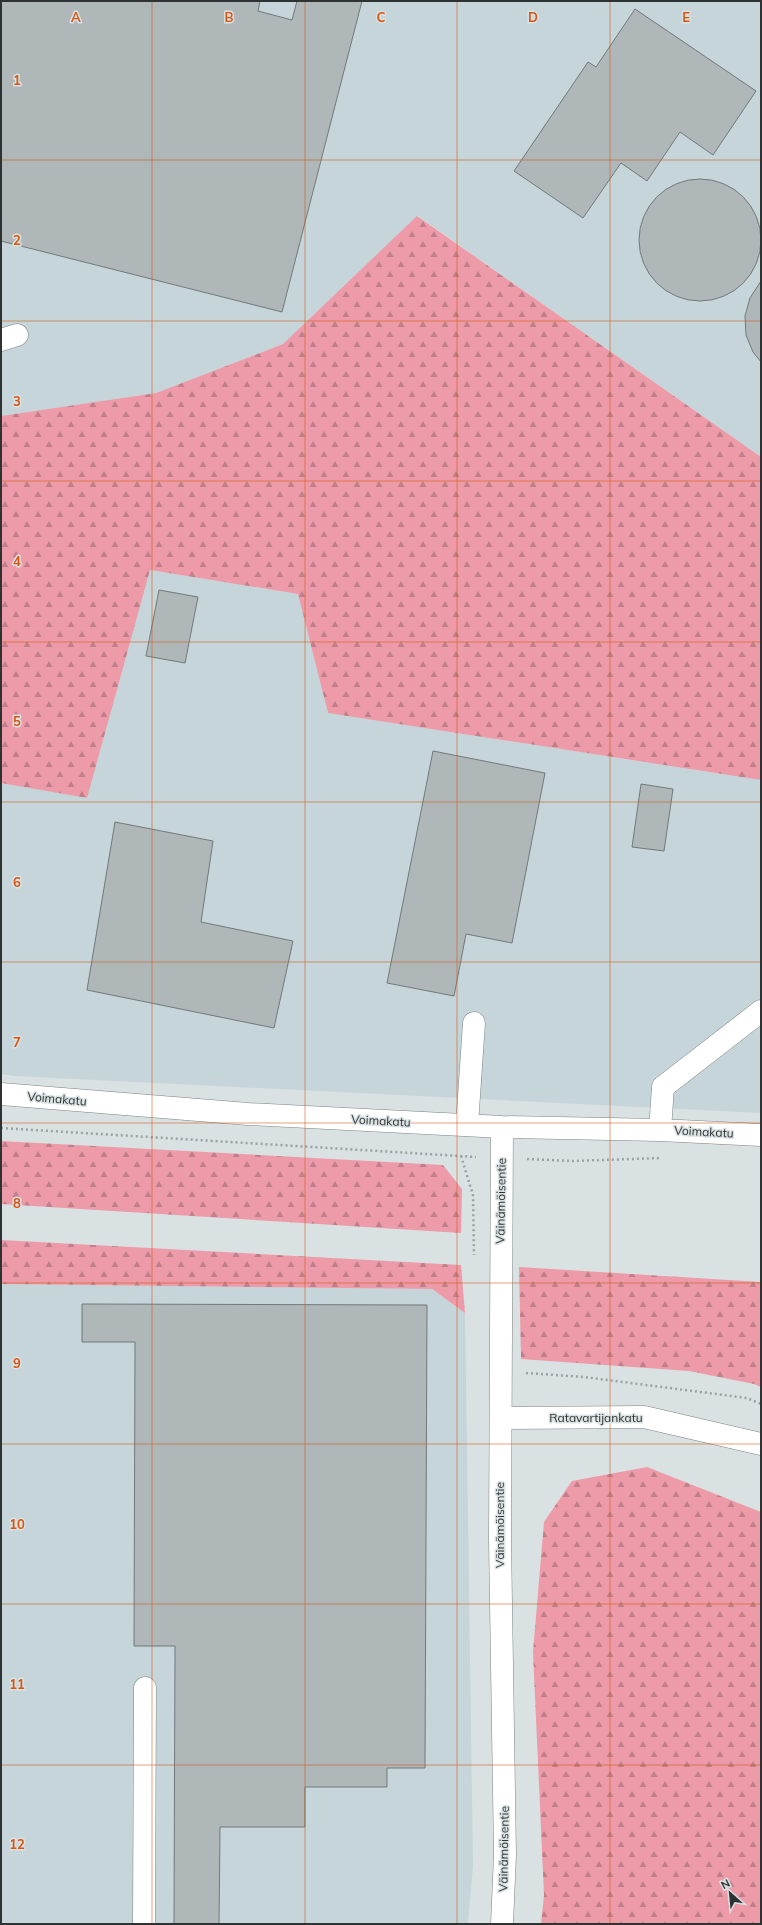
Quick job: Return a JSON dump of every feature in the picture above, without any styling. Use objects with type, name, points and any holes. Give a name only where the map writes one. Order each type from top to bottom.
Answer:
[{"type":"street","points":[[660,1130],[663,1087],[761,1011]]},
{"type":"street","points":[[467,1125],[474,1023]]},
{"type":"street","name":"Voimakatu","points":[[1,1094],[248,1114],[502,1127],[660,1130],[761,1135]]},
{"type":"street","name":"Väinämöisentie","points":[[502,1127],[500,1187],[500,1540],[505,1855],[502,1924]]},
{"type":"street","name":"Ratavartijankatu","points":[[501,1418],[644,1417],[761,1444]]},
{"type":"street","points":[[144,1924],[145,1688]]},
{"type":"path","points":[[1,1128],[501,1158],[573,1161],[666,1158]]},
{"type":"path","points":[[461,1156],[473,1195],[474,1256]]},
{"type":"path","points":[[501,1371],[584,1377],[747,1398],[761,1404]]},
{"type":"shaded area","points":[[1,1],[761,1],[761,457],[418,216],[283,344],[156,393],[1,416]]},
{"type":"shaded area","points":[[149,570],[298,594],[328,713],[761,780],[761,1113],[15,1076],[1,1074],[1,783],[87,797]]},
{"type":"shaded area","points":[[1,1284],[432,1289],[465,1313],[473,1866],[468,1924],[1,1924]]},
{"type":"green space","points":[[417,216],[761,457],[761,780],[328,713],[298,594],[150,570],[87,798],[1,783],[1,416],[156,393],[283,344]]},
{"type":"green space","points":[[1,1141],[443,1165],[462,1189],[461,1233],[1,1204]]},
{"type":"green space","points":[[1,1240],[461,1265],[465,1313],[432,1289],[1,1284]]},
{"type":"green space","points":[[519,1267],[761,1282],[761,1387],[754,1384],[689,1371],[521,1359]]},
{"type":"green space","points":[[647,1467],[761,1512],[761,1924],[541,1924],[544,1895],[533,1652],[544,1522],[572,1481]]},
{"type":"building","points":[[1,1],[260,1],[258,11],[292,20],[297,1],[362,1],[282,312],[1,241]]},
{"type":"building","points":[[635,9],[756,91],[713,155],[680,132],[647,181],[621,163],[583,218],[514,171],[588,62],[596,67]]},
{"type":"building","points":[[700,179],[712,180],[723,184],[734,189],[743,197],[751,206],[756,217],[760,228],[760,252],[756,263],[751,274],[743,283],[734,291],[723,296],[712,300],[700,301],[688,300],[677,296],[666,291],[657,283],[649,274],[644,263],[640,252],[639,240],[640,228],[644,217],[649,206],[657,197],[666,189],[677,184],[688,180]]},
{"type":"building","points":[[761,281],[761,362],[753,352],[746,335],[745,316],[750,298]]},
{"type":"building","points":[[159,590],[198,597],[185,663],[146,656]]},
{"type":"building","points":[[433,751],[545,773],[512,943],[466,934],[454,996],[387,983]]},
{"type":"building","points":[[641,784],[673,789],[664,851],[632,847]]},
{"type":"building","points":[[115,822],[213,841],[201,922],[293,941],[274,1028],[87,990]]},
{"type":"building","points":[[82,1304],[427,1305],[425,1768],[387,1768],[387,1787],[305,1787],[305,1827],[220,1827],[219,1924],[174,1924],[175,1646],[134,1646],[135,1342],[82,1342]]}]
